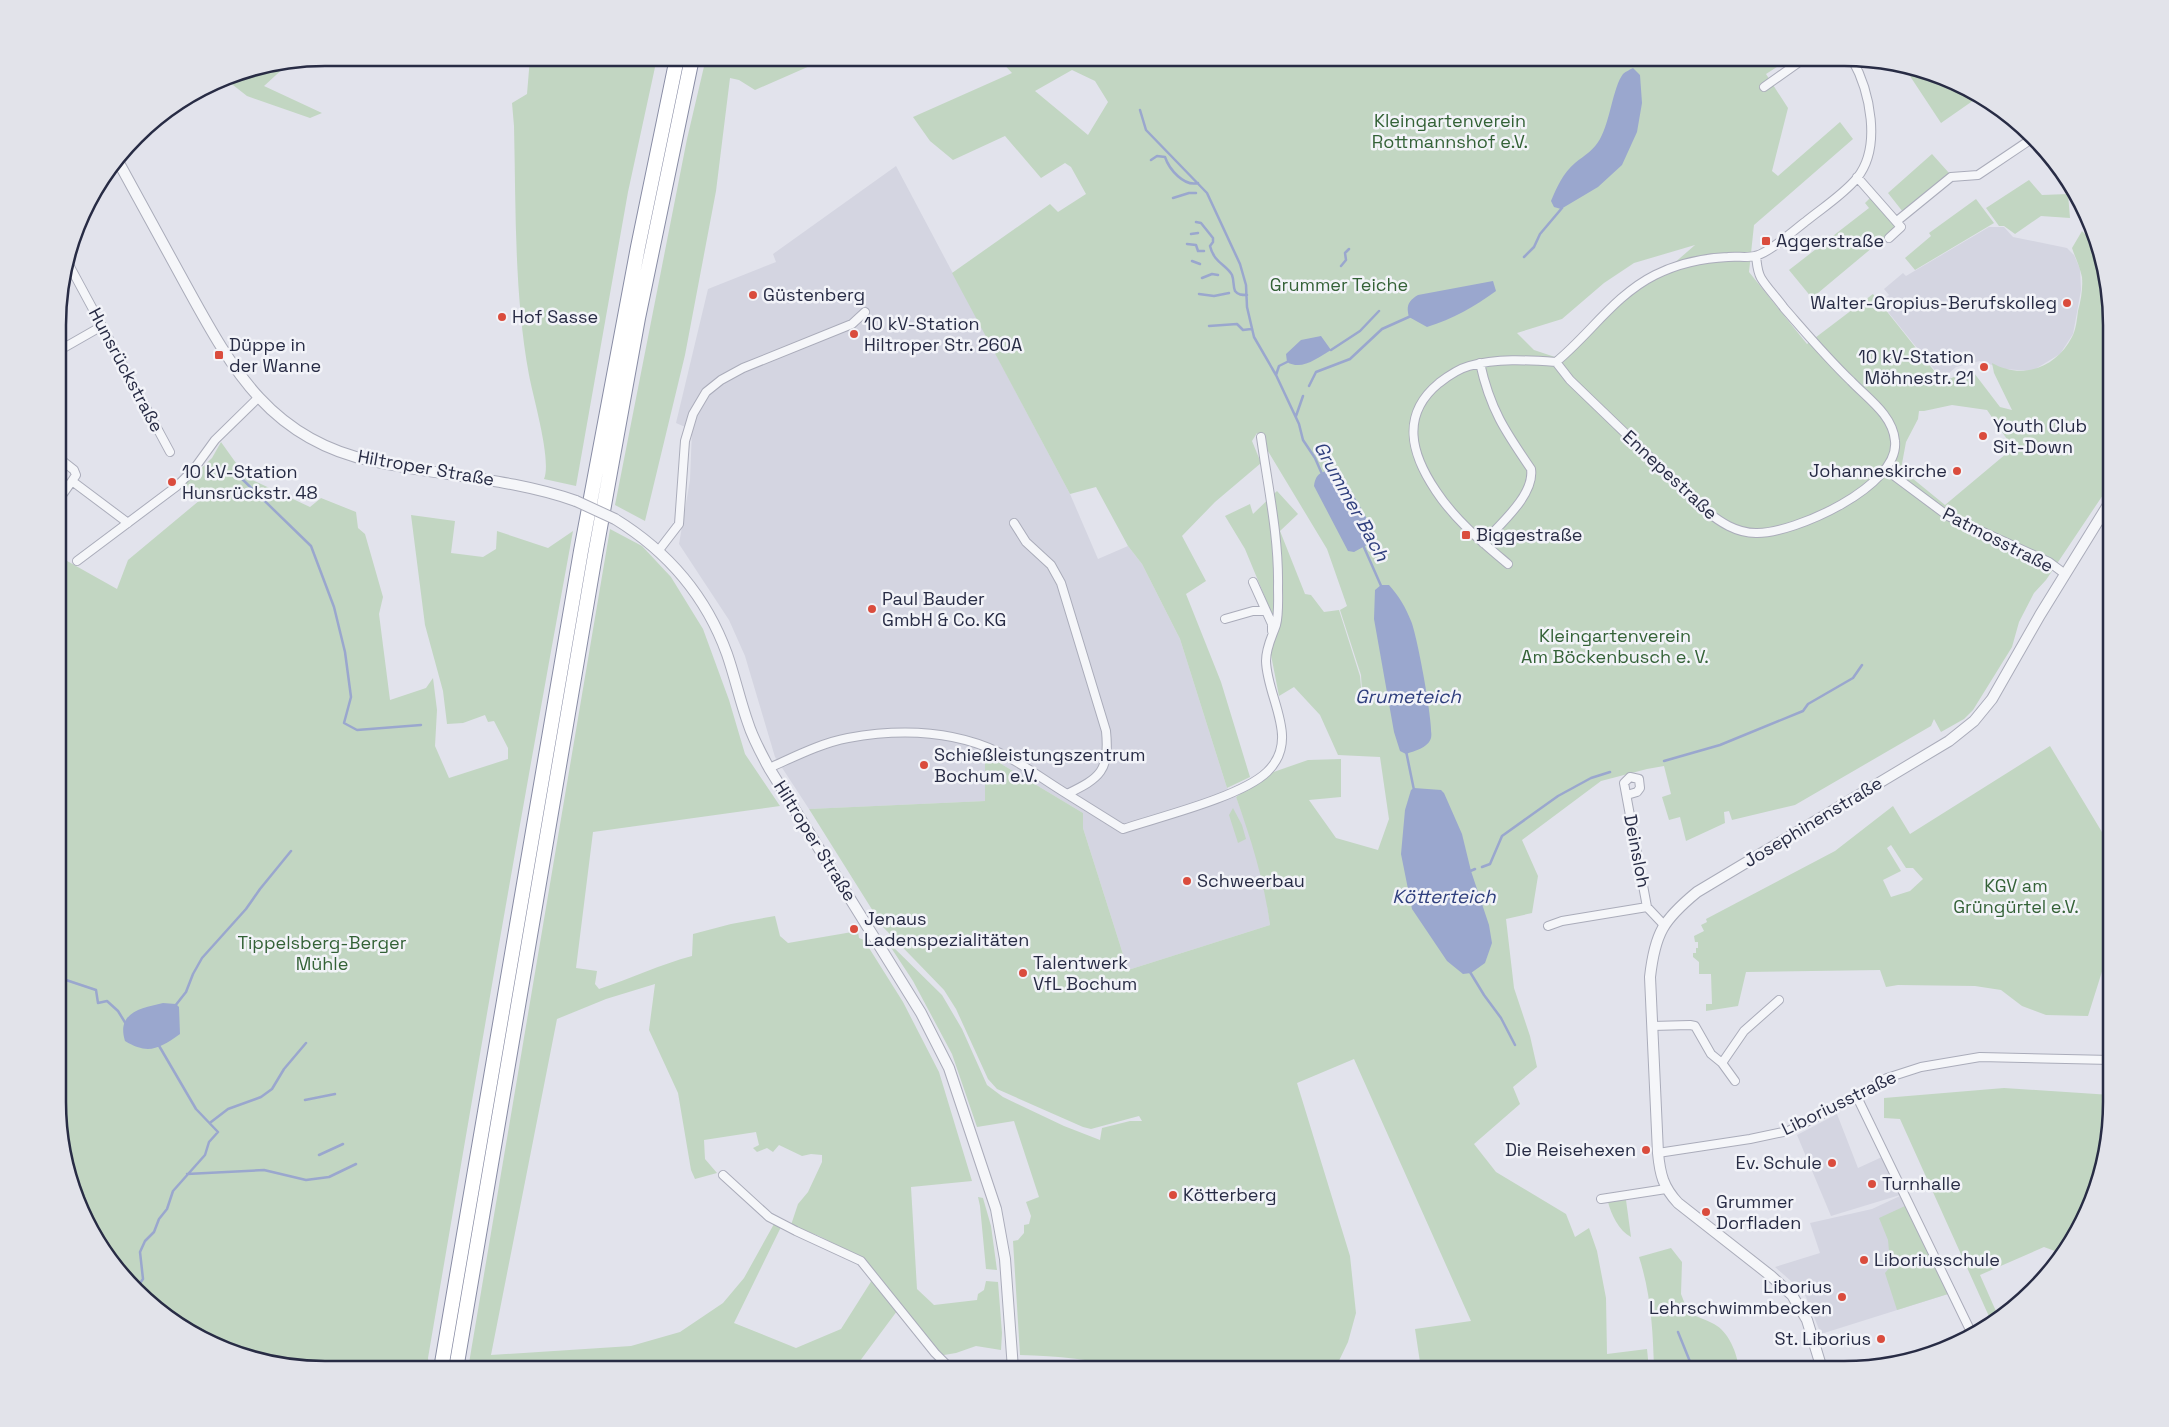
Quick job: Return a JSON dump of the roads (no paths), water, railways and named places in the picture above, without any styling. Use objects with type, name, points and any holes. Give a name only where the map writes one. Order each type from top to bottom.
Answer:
[{"type":"highway","points":[[443,1361],[580,551],[640,238],[675,66]]},
{"type":"highway","points":[[458,1361],[602,516],[638,318],[690,66]]},
{"type":"street","points":[[1764,87],[1793,66]]},
{"type":"street","points":[[1508,564],[1453,514],[1436,491],[1419,460],[1413,436],[1418,409],[1434,387],[1452,373],[1466,366],[1502,360],[1556,362],[1626,293],[1656,274],[1676,266],[1698,261],[1726,257],[1756,256],[1797,228],[1857,177],[1864,166],[1868,152],[1871,115],[1864,85],[1856,67]]},
{"type":"street","points":[[1897,221],[1951,177],[1978,175],[2027,142]]},
{"type":"street","name":"Hiltroper Straße","points":[[121,167],[222,350],[239,375],[280,417],[299,431],[334,449],[370,461],[520,485],[576,501],[615,519],[659,550],[691,587],[714,624],[727,654],[750,730],[769,768],[916,1005],[949,1068],[996,1209],[1005,1259],[1012,1361]]},
{"type":"street","points":[[1857,177],[1901,227],[1889,238]]},
{"type":"street","name":"Ennepestraße","points":[[1556,362],[1566,377],[1705,510],[1737,530],[1756,533],[1771,532],[1812,519],[1848,501],[1863,491],[1885,469],[1896,449],[1891,426],[1874,403],[1812,341],[1762,279],[1756,256]]},
{"type":"street","name":"Hunsrückstraße","points":[[72,271],[170,452]]},
{"type":"street","points":[[659,550],[679,524],[685,441],[693,414],[706,392],[728,375],[852,324],[865,312]]},
{"type":"street","points":[[66,347],[102,326]]},
{"type":"street","points":[[1480,363],[1486,390],[1498,420],[1532,469],[1526,492],[1516,506],[1483,542]]},
{"type":"street","points":[[77,561],[185,479],[214,440],[259,397]]},
{"type":"street","points":[[1261,437],[1274,525],[1278,570],[1276,625],[1272,631]]},
{"type":"street","points":[[66,464],[74,470],[76,475],[66,490]]},
{"type":"street","name":"Patmosstraße","points":[[1885,469],[1948,516],[2048,562],[2065,574]]},
{"type":"street","points":[[72,481],[128,523]]},
{"type":"street","name":"Josephinenstraße","points":[[1820,1361],[1807,1320],[1792,1295],[1678,1202],[1666,1189],[1660,1171],[1658,1153],[1650,977],[1653,950],[1664,925],[1672,914],[1697,892],[1941,746],[1966,728],[1984,711],[2103,513]]},
{"type":"street","points":[[1014,523],[1026,542],[1051,565],[1062,583],[1106,731],[1108,751],[1102,768],[1092,781],[1066,794]]},
{"type":"street","points":[[769,768],[814,749],[847,738],[907,732],[937,734],[981,745],[1000,753],[1123,829],[1232,793],[1266,772],[1277,758],[1282,740],[1281,721],[1266,662],[1272,624],[1253,582]]},
{"type":"street","points":[[1225,619],[1253,611],[1266,610]]},
{"type":"street","name":"Deinsloh","points":[[1626,795],[1647,908],[1664,925]]},
{"type":"street","name":"Deinsloh","points":[[1548,926],[1562,921],[1647,908]]},
{"type":"street","points":[[1722,1063],[1744,1032],[1779,1000]]},
{"type":"street","points":[[1652,1026],[1690,1024],[1695,1026],[1711,1054],[1722,1063],[1735,1081]]},
{"type":"street","name":"Liboriusstraße","points":[[1658,1153],[1750,1139],[1788,1131],[1857,1097],[1887,1078],[1900,1073],[1980,1057],[2103,1060]]},
{"type":"street","points":[[1857,1097],[1969,1328]]},
{"type":"street","points":[[723,1175],[769,1217],[862,1260],[934,1354],[942,1361]]},
{"type":"street","points":[[1601,1199],[1666,1189]]},
{"type":"water","points":[[1633,68],[1640,75],[1642,103],[1637,132],[1622,165],[1598,187],[1561,209],[1554,207],[1551,201],[1561,180],[1575,163],[1598,143],[1620,80],[1623,74]]},
{"type":"water","points":[[1493,281],[1496,291],[1446,320],[1427,327],[1409,317],[1409,304],[1418,295]]},
{"type":"water","points":[[1321,336],[1331,350],[1315,360],[1304,364],[1298,365],[1287,362],[1286,354],[1301,340]]},
{"type":"water","points":[[1335,469],[1346,482],[1375,533],[1374,541],[1354,552],[1348,551],[1314,486],[1316,478],[1320,473]]},
{"type":"water","name":"Grumeteich","points":[[1381,585],[1389,585],[1393,589],[1407,611],[1414,629],[1428,699],[1431,738],[1424,747],[1406,754],[1400,751],[1394,732],[1374,619],[1375,590]]},
{"type":"water","name":"Kötterteich","points":[[1414,788],[1441,790],[1462,834],[1471,871],[1489,925],[1492,943],[1485,963],[1471,973],[1463,974],[1447,961],[1412,909],[1401,854],[1405,810],[1411,790]]},
{"type":"water","points":[[163,1003],[176,1004],[179,1007],[180,1034],[166,1043],[147,1049],[125,1041],[124,1024],[133,1013]]},
{"type":"waterway","name":"Grummer Bach","points":[[1140,110],[1146,130],[1207,193],[1240,264],[1246,285],[1247,307],[1254,337],[1276,375],[1299,424],[1303,440],[1315,458],[1322,474]]},
{"type":"waterway","points":[[1151,160],[1157,156],[1165,157],[1170,167],[1182,180],[1193,184],[1198,183]]},
{"type":"waterway","points":[[1173,198],[1196,193]]},
{"type":"waterway","points":[[1524,257],[1534,247],[1540,234],[1562,208]]},
{"type":"waterway","points":[[1196,222],[1201,223],[1213,238],[1210,246],[1212,252],[1232,275],[1235,291],[1239,294],[1247,295]]},
{"type":"waterway","points":[[1191,234],[1198,233]]},
{"type":"waterway","points":[[1187,244],[1196,245],[1198,251],[1204,251]]},
{"type":"waterway","points":[[1341,266],[1346,260],[1345,253],[1349,249]]},
{"type":"waterway","points":[[1192,261],[1200,264]]},
{"type":"waterway","points":[[1202,278],[1212,274],[1218,275]]},
{"type":"waterway","points":[[1199,294],[1214,296],[1229,293]]},
{"type":"waterway","points":[[1331,350],[1360,331],[1379,311]]},
{"type":"waterway","points":[[1309,386],[1316,372],[1350,359],[1382,329],[1411,316]]},
{"type":"waterway","points":[[1209,326],[1237,324],[1243,330],[1251,329]]},
{"type":"waterway","points":[[1276,375],[1279,366],[1287,362]]},
{"type":"waterway","points":[[1296,416],[1303,396]]},
{"type":"waterway","points":[[240,477],[311,546],[334,607],[345,652],[351,697],[344,723],[357,730],[421,725]]},
{"type":"waterway","name":"Grummer Bach","points":[[1363,545],[1382,588]]},
{"type":"waterway","points":[[1664,761],[1720,745],[1803,711],[1808,704],[1853,678],[1862,665]]},
{"type":"waterway","name":"Grummer Bach","points":[[1406,751],[1414,790]]},
{"type":"waterway","points":[[1482,867],[1490,864],[1502,836],[1558,796],[1591,778],[1610,772]]},
{"type":"waterway","points":[[175,1006],[186,992],[202,958],[246,909],[291,851]]},
{"type":"waterway","points":[[1468,872],[1475,869]]},
{"type":"waterway","name":"Grummer Bach","points":[[1470,972],[1501,1018],[1515,1045]]},
{"type":"waterway","points":[[66,980],[96,990],[98,1003],[107,1001],[118,1011],[126,1024]]},
{"type":"waterway","points":[[211,1122],[228,1109],[261,1097],[272,1089],[284,1069],[306,1043]]},
{"type":"waterway","points":[[140,1283],[143,1279],[140,1252],[145,1241],[154,1232],[159,1219],[167,1209],[173,1191],[205,1155],[209,1142],[218,1132],[196,1109],[158,1044]]},
{"type":"waterway","points":[[305,1100],[335,1094]]},
{"type":"waterway","points":[[319,1155],[343,1144]]},
{"type":"waterway","points":[[187,1174],[264,1170],[306,1180],[329,1177],[356,1164]]},
{"type":"waterway","name":"Grummer Bach","points":[[1678,1332],[1690,1361]]},
{"type":"place","name":"Aggerstraße","points":[[1766,241]]},
{"type":"place","name":"Güstenberg","points":[[753,295]]},
{"type":"place","name":"Walter-Gropius-Berufskolleg","points":[[2067,303]]},
{"type":"place","name":"Hof Sasse","points":[[502,317]]},
{"type":"place","name":"10 kV-Station Hiltroper Str. 260A","points":[[854,334]]},
{"type":"place","name":"Düppe in der Wanne","points":[[219,355]]},
{"type":"place","name":"10 kV-Station Möhnestr. 21","points":[[1984,367]]},
{"type":"place","name":"Youth Club Sit-Down","points":[[1983,436]]},
{"type":"place","name":"Johanneskirche","points":[[1957,471]]},
{"type":"place","name":"10 kV-Station Hunsrückstr. 48","points":[[172,482]]},
{"type":"place","name":"Biggestraße","points":[[1466,535]]},
{"type":"place","name":"Paul Bauder GmbH & Co. KG","points":[[872,609]]},
{"type":"place","name":"Schießleistungszentrum Bochum e.V.","points":[[924,765]]},
{"type":"place","name":"Schweerbau","points":[[1187,881]]},
{"type":"place","name":"Jenaus Ladenspezialitäten","points":[[854,929]]},
{"type":"place","name":"Talentwerk VfL Bochum","points":[[1023,973]]},
{"type":"place","name":"Die Reisehexen","points":[[1646,1150]]},
{"type":"place","name":"Ev. Schule","points":[[1832,1163]]},
{"type":"place","name":"Turnhalle","points":[[1872,1184]]},
{"type":"place","name":"Kötterberg","points":[[1173,1195]]},
{"type":"place","name":"Grummer Dorfladen","points":[[1706,1212]]},
{"type":"place","name":"Liboriusschule","points":[[1864,1260]]},
{"type":"place","name":"Liborius Lehrschwimmbecken","points":[[1842,1297]]},
{"type":"place","name":"St. Liborius","points":[[1881,1339]]},
{"type":"park label","name":"Kleingartenverein Rottmannshof e.V.","points":[[1450,131]]},
{"type":"park label","name":"Grummer Teiche","points":[[1339,285]]},
{"type":"park label","name":"Kleingartenverein Am Böckenbusch e. V.","points":[[1615,646]]},
{"type":"park label","name":"KGV am Grüngürtel e.V.","points":[[2016,896]]},
{"type":"park label","name":"Tippelsberg-Berger Mühle","points":[[322,953]]}]
